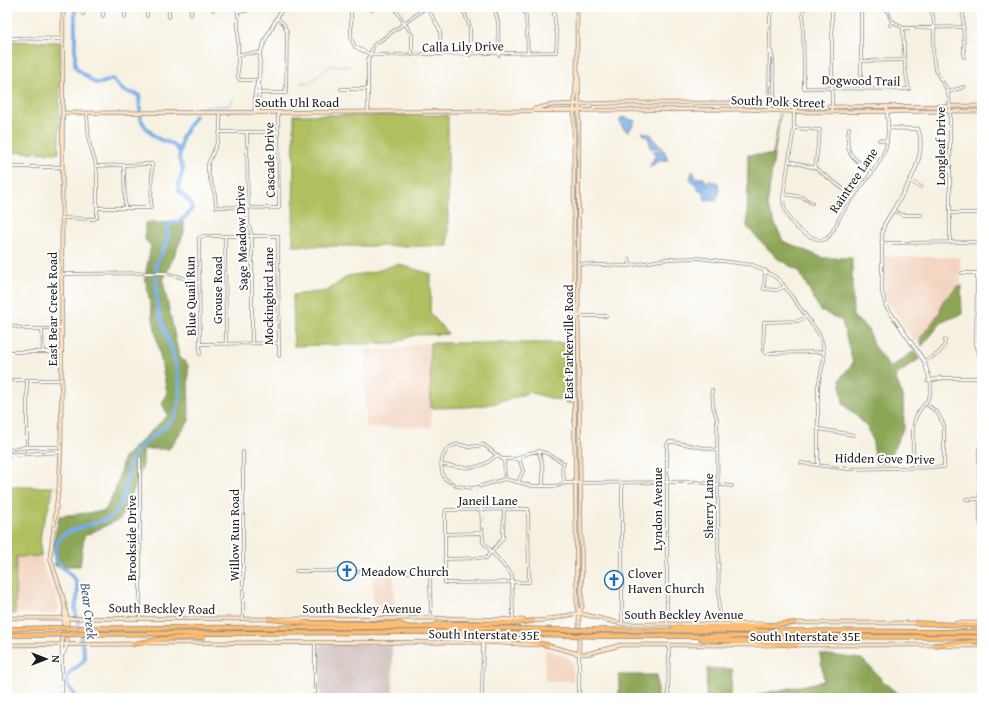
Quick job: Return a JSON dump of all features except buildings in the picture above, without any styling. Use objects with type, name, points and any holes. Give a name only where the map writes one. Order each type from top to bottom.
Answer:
[{"type":"highway","points":[[268,619],[307,622],[400,624],[409,628]]},
{"type":"highway","points":[[430,627],[438,624],[510,623],[533,621]]},
{"type":"highway","points":[[642,631],[795,623]]},
{"type":"highway","points":[[916,623],[982,624]]},
{"type":"highway","points":[[7,628],[430,627],[642,631],[982,632]]},
{"type":"highway","points":[[425,633],[515,639],[547,645]]},
{"type":"highway","points":[[7,635],[425,633],[678,637],[982,637]]},
{"type":"highway","points":[[134,644],[162,639],[260,634]]},
{"type":"highway","points":[[678,637],[796,645]]},
{"type":"highway","points":[[934,645],[982,641]]},
{"type":"main road","name":"East Bear Creek Road","points":[[63,7],[61,452],[50,558],[65,608],[67,645]]},
{"type":"main road","name":"East Parkerville Road","points":[[577,7],[577,70],[574,104],[577,191]]},
{"type":"main road","name":"East Parkerville Road","points":[[577,70],[579,78],[579,110],[576,316],[582,536],[582,607],[579,613]]},
{"type":"main road","name":"South Polk Street","points":[[574,104],[735,103],[794,107],[982,106]]},
{"type":"main road","name":"South Uhl Road","points":[[531,110],[551,105],[574,104]]},
{"type":"main road","name":"South Polk Street","points":[[574,110],[754,109],[794,112],[982,111]]},
{"type":"main road","name":"South Uhl Road","points":[[63,113],[574,110]]},
{"type":"main road","name":"East Parkerville Road","points":[[576,316],[574,371],[577,607],[579,613],[578,654]]},
{"type":"main road","points":[[574,371],[578,372]]},
{"type":"main road","points":[[575,494],[578,508],[581,510]]},
{"type":"main road","points":[[576,536],[582,536]]},
{"type":"main road","points":[[577,596],[582,596]]},
{"type":"main road","name":"South Beckley Avenue","points":[[268,619],[431,618],[533,621],[546,620],[579,613],[622,624],[916,623]]},
{"type":"main road","name":"South Beckley Road","points":[[7,618],[73,617],[268,619]]},
{"type":"main road","name":"East Bear Creek Road","points":[[62,645],[65,618]]},
{"type":"main road","name":"South Interstate 35E","points":[[7,645],[483,642],[547,645],[578,654],[587,654],[615,646],[982,646]]},
{"type":"street","points":[[82,7],[83,14]]},
{"type":"street","points":[[103,7],[103,16]]},
{"type":"street","points":[[125,7],[125,17]]},
{"type":"street","points":[[147,7],[147,16]]},
{"type":"street","points":[[169,7],[169,17]]},
{"type":"street","points":[[191,7],[191,15]]},
{"type":"street","points":[[238,7],[239,79],[258,80]]},
{"type":"street","points":[[238,11],[246,11],[252,7]]},
{"type":"street","points":[[256,112],[256,93],[260,54],[267,36],[284,7]]},
{"type":"street","points":[[351,7],[352,43],[355,47],[370,54]]},
{"type":"street","points":[[372,10],[378,7]]},
{"type":"street","points":[[394,7],[412,35],[412,55]]},
{"type":"street","points":[[368,112],[368,60],[374,45],[427,7],[440,30],[441,55]]},
{"type":"street","points":[[462,7],[470,27],[470,55]]},
{"type":"street","points":[[494,7],[498,22],[500,55]]},
{"type":"street","points":[[523,7],[526,16],[528,54]]},
{"type":"street","name":"Calla Lily Drive","points":[[370,54],[500,55],[556,52],[556,30],[553,7]]},
{"type":"street","points":[[769,111],[772,7]]},
{"type":"street","name":"Dogwood Trail","points":[[803,7],[804,88],[909,89],[905,69],[905,60]]},
{"type":"street","points":[[832,7],[832,112]]},
{"type":"street","points":[[861,7],[861,88]]},
{"type":"street","points":[[886,7],[893,22],[903,28],[963,27]]},
{"type":"street","name":"Longleaf Drive","points":[[930,7],[933,14],[934,27],[934,62],[937,76],[948,92],[950,106],[950,242]]},
{"type":"street","points":[[963,7],[964,57]]},
{"type":"street","points":[[256,93],[286,92],[287,32],[284,24],[277,18]]},
{"type":"street","points":[[890,25],[893,22]]},
{"type":"street","points":[[861,61],[905,60],[903,28]]},
{"type":"street","points":[[7,38],[63,39]]},
{"type":"street","points":[[770,47],[773,60],[775,111]]},
{"type":"street","points":[[238,54],[260,54]]},
{"type":"street","points":[[948,92],[964,87]]},
{"type":"street","points":[[341,89],[368,89]]},
{"type":"street","points":[[794,107],[794,128],[784,194],[802,197],[812,203]]},
{"type":"street","name":"Raintree Lane","points":[[784,194],[784,206],[794,227],[812,238],[823,240],[827,239],[854,197],[872,173],[885,151],[888,128],[887,107]]},
{"type":"street","points":[[220,112],[220,132],[208,164],[208,172],[216,195],[216,207],[248,208]]},
{"type":"street","name":"Cascade Drive","points":[[248,208],[279,208],[278,112]]},
{"type":"street","points":[[62,218],[94,219],[97,217],[96,166],[89,142],[87,113]]},
{"type":"street","points":[[794,128],[820,130],[815,168]]},
{"type":"street","points":[[849,128],[847,142],[848,152],[872,173]]},
{"type":"street","points":[[888,128],[917,128],[919,131],[918,161],[910,182],[883,229],[881,243],[882,292],[884,302],[924,361],[929,380],[931,394],[926,404],[916,416],[913,424],[914,468]]},
{"type":"street","points":[[220,132],[278,132]]},
{"type":"street","name":"Sage Meadow Drive","points":[[247,132],[248,222],[252,236],[252,343]]},
{"type":"street","points":[[879,140],[887,140]]},
{"type":"street","points":[[789,161],[815,168],[854,197]]},
{"type":"street","points":[[96,166],[152,164],[151,208],[97,208]]},
{"type":"street","points":[[124,165],[125,208]]},
{"type":"street","points":[[7,167],[63,168]]},
{"type":"street","points":[[910,182],[921,187]]},
{"type":"street","points":[[893,210],[902,214],[921,214]]},
{"type":"street","points":[[950,213],[982,213]]},
{"type":"street","name":"Blue Quail Run","points":[[200,354],[199,238],[204,236],[225,236]]},
{"type":"street","points":[[225,236],[252,236]]},
{"type":"street","name":"Grouse Road","points":[[225,236],[226,344]]},
{"type":"street","name":"Mockingbird Lane","points":[[252,236],[278,236],[279,356]]},
{"type":"street","points":[[881,243],[982,242]]},
{"type":"street","points":[[576,264],[630,265],[660,259],[693,258],[753,265],[765,270],[777,278],[820,336],[824,352],[818,386],[818,464]]},
{"type":"street","points":[[629,259],[630,265]]},
{"type":"street","points":[[765,270],[763,275],[764,289],[777,290],[784,287]]},
{"type":"street","points":[[62,274],[164,273],[178,275],[185,280],[200,283]]},
{"type":"street","points":[[962,273],[982,273]]},
{"type":"street","points":[[977,273],[976,344],[980,358],[980,410],[982,410]]},
{"type":"street","points":[[976,309],[982,309]]},
{"type":"street","points":[[576,316],[606,316]]},
{"type":"street","points":[[806,317],[797,322],[764,323],[764,352],[824,352]]},
{"type":"street","points":[[7,325],[19,328],[62,328]]},
{"type":"street","points":[[42,329],[43,352]]},
{"type":"street","points":[[924,361],[940,352],[945,344],[945,340]]},
{"type":"street","points":[[200,344],[278,343]]},
{"type":"street","points":[[976,344],[982,344]]},
{"type":"street","points":[[7,352],[62,352]]},
{"type":"street","points":[[929,380],[942,378],[981,378]]},
{"type":"street","points":[[7,380],[61,380]]},
{"type":"street","points":[[27,380],[27,453]]},
{"type":"street","name":"Sherry Lane","points":[[712,390],[713,406],[718,419],[716,450],[719,623]]},
{"type":"street","name":"Hidden Cove Drive","points":[[801,463],[848,468],[945,467],[945,433],[943,422],[937,412],[926,404]]},
{"type":"street","points":[[819,429],[854,435]]},
{"type":"street","name":"Lyndon Avenue","points":[[667,624],[666,449],[669,442],[716,450]]},
{"type":"street","points":[[982,443],[980,445],[980,522],[982,529]]},
{"type":"street","points":[[565,483],[562,470],[564,463],[540,451],[529,453],[519,458],[504,459],[496,456],[484,445],[470,447],[455,445],[447,450],[441,465],[444,478],[456,486],[479,487],[505,479],[529,486],[558,486],[565,483],[697,482],[732,486]]},
{"type":"street","points":[[7,450],[27,447],[61,447]]},
{"type":"street","points":[[540,451],[543,468],[543,485]]},
{"type":"street","points":[[7,455],[61,452]]},
{"type":"street","name":"Willow Run Road","points":[[243,452],[243,619]]},
{"type":"street","points":[[441,465],[470,468],[480,467],[486,465],[496,456]]},
{"type":"street","name":"Brookside Drive","points":[[140,458],[140,618]]},
{"type":"street","points":[[518,482],[523,471],[519,458]]},
{"type":"street","points":[[504,459],[505,479]]},
{"type":"street","points":[[622,483],[622,624]]},
{"type":"street","points":[[966,499],[981,499]]},
{"type":"street","points":[[482,509],[481,534],[483,542],[491,553],[511,572],[513,583],[514,620]]},
{"type":"street","points":[[445,559],[483,559],[491,553],[503,538],[504,509]]},
{"type":"street","name":"Janeil Lane","points":[[445,534],[446,510],[528,509],[529,582],[513,583]]},
{"type":"street","points":[[481,534],[445,534],[445,583],[513,583]]},
{"type":"street","points":[[296,571],[426,572],[430,577],[431,618]]},
{"type":"street","points":[[315,642],[315,698]]},
{"type":"street","points":[[482,698],[483,642]]},
{"type":"street","points":[[62,645],[62,698]]},
{"type":"street","points":[[62,656],[67,645]]},
{"type":"street","points":[[668,698],[669,646]]},
{"type":"street","points":[[578,654],[579,698]]},
{"type":"shaded area","points":[[884,257],[960,257],[961,286],[957,287],[943,301],[940,312],[923,336],[915,343],[885,298]]},
{"type":"shaded area","points":[[430,343],[431,427],[366,427],[365,350],[389,351],[401,349],[413,344]]},
{"type":"shaded area","points":[[16,556],[41,556],[44,569],[53,588],[55,588],[59,603],[59,609],[55,614],[15,614]]},
{"type":"shaded area","points":[[373,573],[394,573],[394,615],[373,615]]},
{"type":"shaded area","points":[[323,644],[392,644],[393,698],[320,698],[319,647]]},
{"type":"shaded area","points":[[545,649],[568,657],[573,664],[573,681],[545,681]]},
{"type":"green space","points":[[7,41],[60,42],[59,153],[7,152]]},
{"type":"green space","points":[[780,114],[767,206],[783,241],[823,258],[852,258],[853,316],[868,329],[873,345],[890,368],[914,351],[919,359],[895,376],[903,397],[904,427],[887,463],[875,463],[873,442],[868,429],[864,423],[843,404],[840,379],[853,363],[842,321],[820,310],[799,271],[778,259],[747,227],[748,155],[773,155]]},
{"type":"green space","points":[[294,115],[448,115],[448,246],[293,246]]},
{"type":"green space","points":[[184,222],[184,233],[163,281],[179,356],[188,365],[189,421],[169,449],[143,449],[143,465],[128,504],[120,519],[84,536],[80,566],[55,566],[53,546],[59,516],[105,511],[115,491],[124,457],[168,415],[162,404],[167,392],[145,277],[151,246],[145,240],[145,223]]},
{"type":"green space","points":[[397,264],[431,274],[430,313],[448,334],[414,335],[395,343],[294,346],[293,295],[327,291],[348,276],[374,272]]},
{"type":"green space","points":[[961,286],[962,314],[942,322],[922,346],[920,339],[940,312],[943,301],[957,287]]},
{"type":"green space","points":[[430,343],[571,343],[572,404],[529,392],[504,401],[481,406],[431,408]]},
{"type":"green space","points":[[7,487],[53,487],[50,503],[41,531],[41,556],[16,557],[15,614],[7,615]]},
{"type":"green space","points":[[820,654],[862,659],[886,684],[903,698],[757,698],[757,695],[824,681]]},
{"type":"green space","points":[[707,668],[732,669],[731,698],[706,698]]},
{"type":"green space","points":[[619,675],[657,675],[657,698],[619,698]]},
{"type":"water","points":[[622,117],[635,121],[629,131],[624,129],[620,122]]},
{"type":"water","points":[[644,132],[652,135],[654,140],[663,148],[650,148],[649,139],[642,133]]},
{"type":"water","points":[[664,150],[668,160],[657,162],[649,168],[655,156],[653,151]]},
{"type":"water","points":[[693,171],[696,178],[704,178],[706,183],[710,181],[718,183],[719,191],[716,201],[710,199],[705,201],[704,194],[693,184],[690,177]]},
{"type":"waterway","name":"Bear Creek","points":[[75,7],[75,66],[95,83],[102,83],[112,79],[124,91],[139,95],[140,110]]},
{"type":"waterway","points":[[302,83],[311,82],[330,66],[349,66]]},
{"type":"waterway","points":[[197,110],[202,107],[227,106],[230,105],[233,99]]},
{"type":"waterway","name":"Bear Creek","points":[[140,114],[142,121],[151,133],[161,140],[172,144],[179,151]]},
{"type":"waterway","name":"Bear Creek","points":[[156,270],[156,264],[168,240],[166,225],[182,220],[188,215],[192,207],[190,202],[179,191],[178,187],[183,169],[179,159],[182,137],[195,116]]},
{"type":"waterway","name":"Bear Creek","points":[[76,698],[67,684],[67,679],[70,672],[85,658],[75,609],[78,592],[77,583],[74,578],[56,561],[56,547],[60,538],[68,532],[100,522],[110,517],[118,509],[124,495],[132,459],[136,452],[170,422],[179,405],[179,377],[158,309],[156,296],[156,275]]},
{"type":"place","name":"Meadow Church","points":[[347,571]]},
{"type":"place","name":"Clover Haven Church","points":[[614,580]]}]
